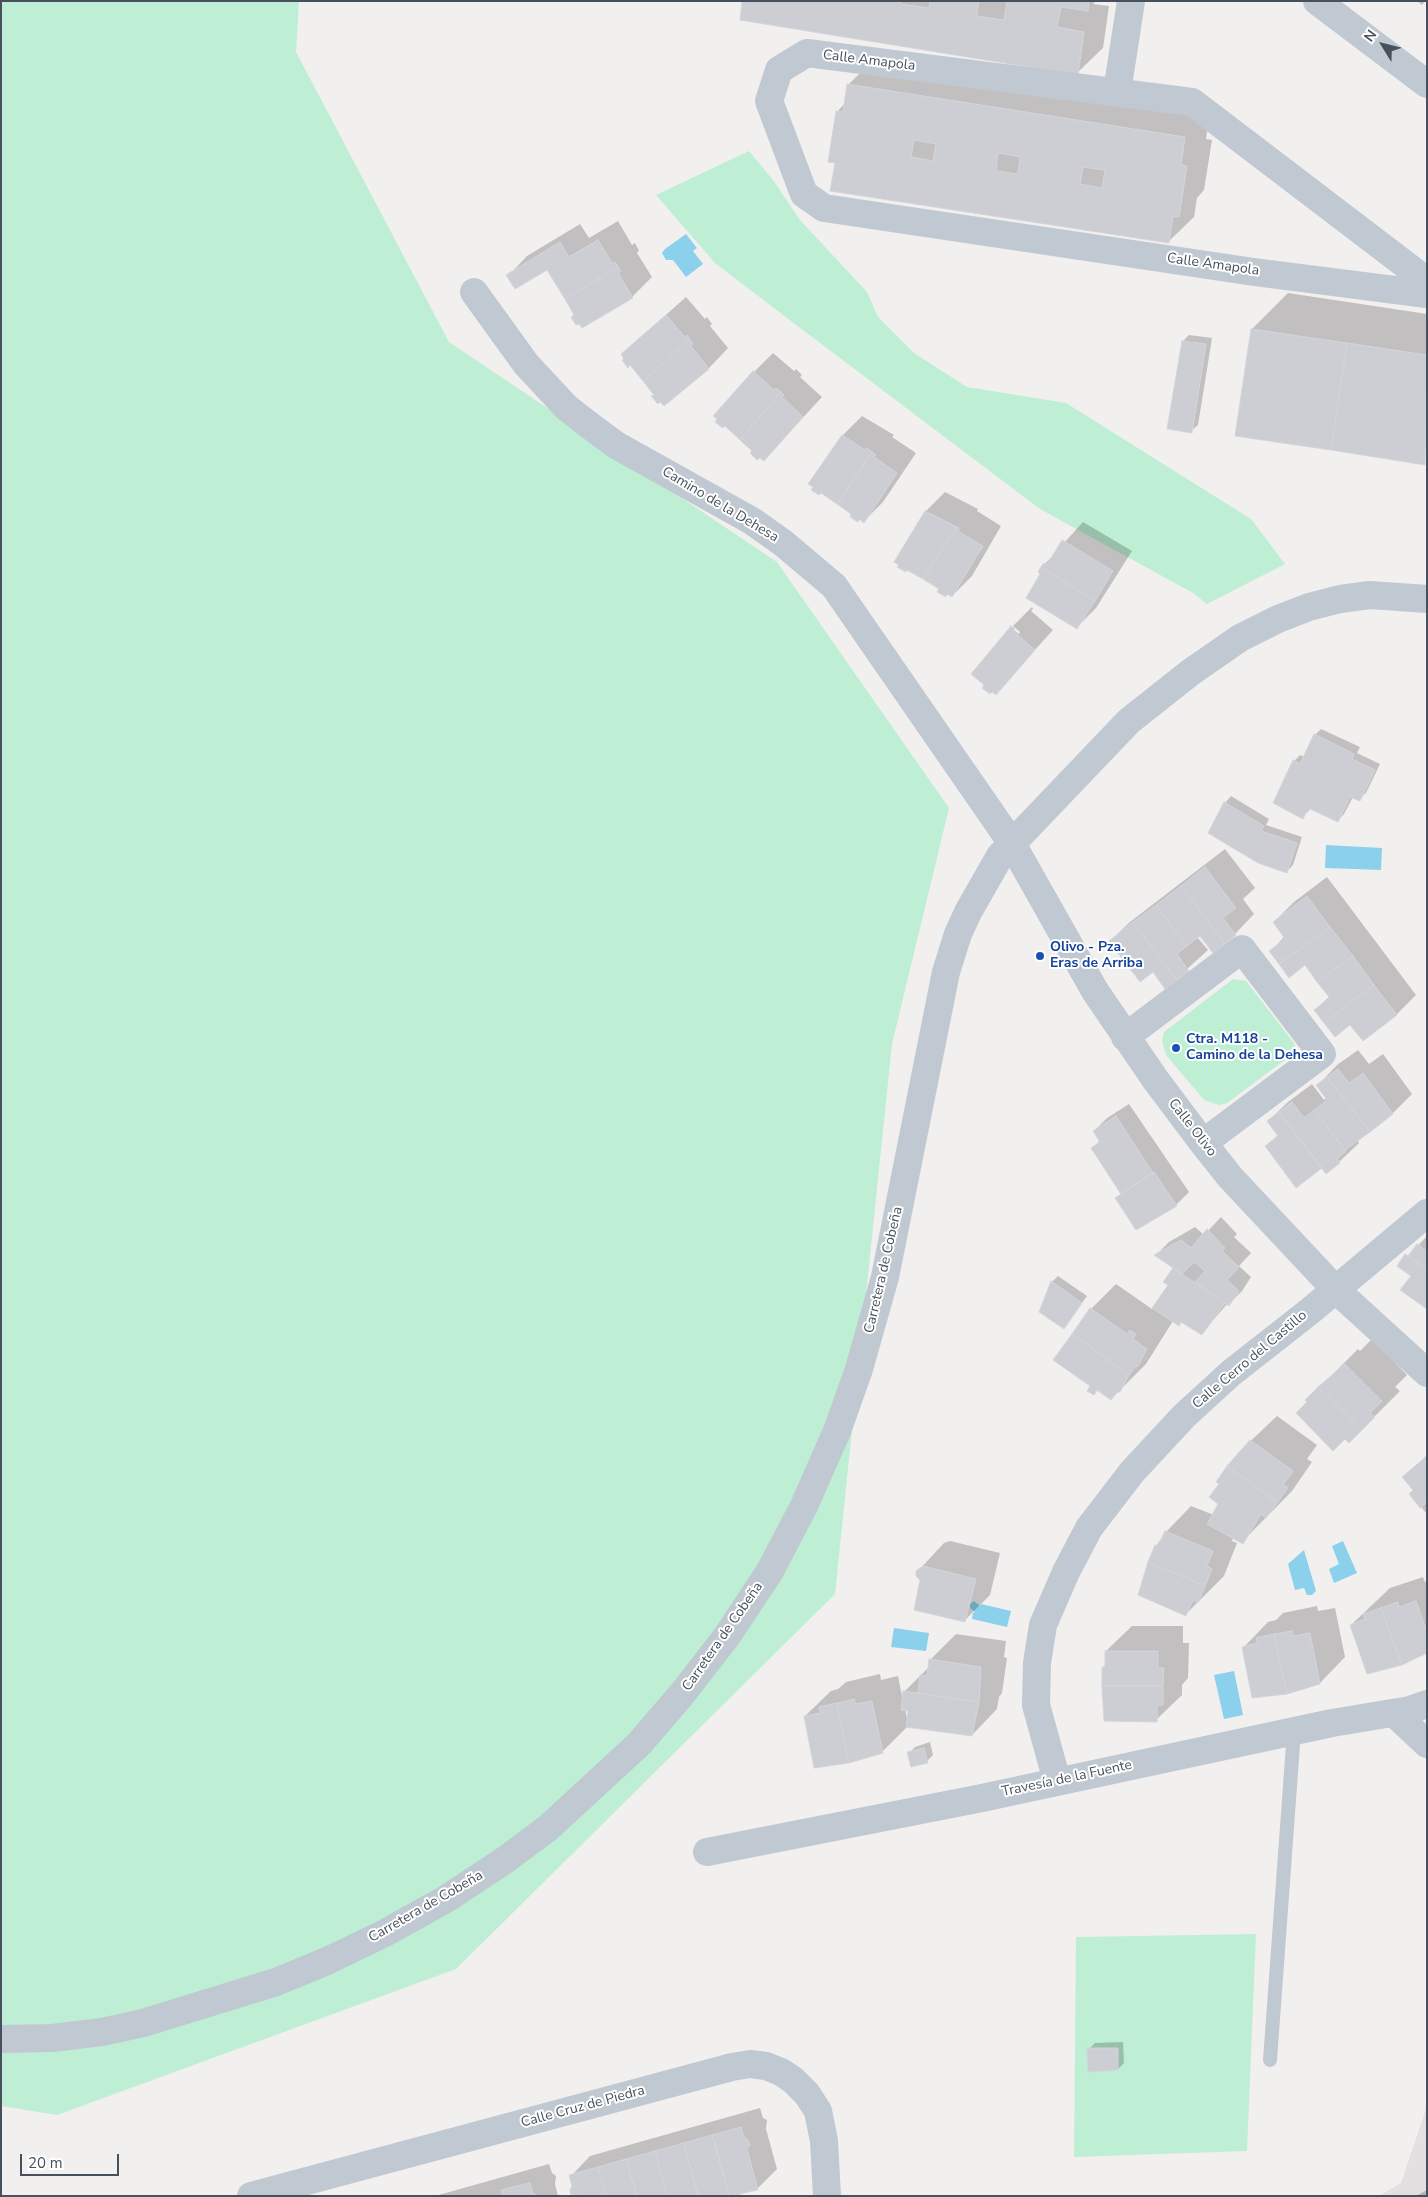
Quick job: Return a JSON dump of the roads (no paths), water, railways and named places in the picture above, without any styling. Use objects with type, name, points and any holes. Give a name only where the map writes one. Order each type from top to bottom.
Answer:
[{"type":"street","points":[[1117,92],[1130,1]]},
{"type":"street","points":[[1317,1],[1427,84]]},
{"type":"street","name":"Calle Amapola","points":[[1427,281],[1192,102],[807,53],[779,70],[769,101],[804,194],[824,208],[1254,272],[1427,294]]},
{"type":"street","name":"Camino de la Dehesa","points":[[474,292],[526,364],[566,407],[588,426],[616,444],[752,520],[783,543],[834,586],[1012,842]]},
{"type":"street","name":"Carretera de Cobeña","points":[[1,2040],[77,2035],[143,2022],[276,1982],[385,1933],[446,1899],[548,1828],[639,1744],[682,1694],[727,1636],[770,1571],[804,1506],[837,1432],[859,1369],[885,1277],[946,972],[958,934],[987,876],[1012,842],[1129,721],[1191,672],[1240,638],[1293,613],[1340,599],[1370,595],[1427,599]]},
{"type":"street","name":"Calle Olivo","points":[[1012,842],[1072,952],[1125,1037],[1203,1143],[1230,1177],[1335,1289],[1427,1373]]},
{"type":"street","points":[[1125,1037],[1242,949],[1322,1054],[1203,1143]]},
{"type":"street","name":"Calle Cerro del Castillo","points":[[1056,1781],[1036,1705],[1037,1663],[1043,1625],[1066,1572],[1089,1528],[1132,1472],[1184,1416],[1230,1373],[1427,1213]]},
{"type":"street","name":"Travesía de la Fuente","points":[[707,1852],[1294,1731],[1410,1710],[1427,1704]]},
{"type":"street","points":[[1394,1713],[1427,1744]]},
{"type":"street","name":"Calle Cruz de Piedra","points":[[250,2196],[732,2067],[750,2064],[766,2066],[781,2072],[793,2080],[807,2094],[818,2111],[824,2141],[827,2196]]},
{"type":"lane","points":[[1270,2060],[1294,1731]]},
{"type":"water","points":[[686,234],[697,248],[693,251],[703,264],[686,277],[673,260],[666,260],[662,253]]},
{"type":"water","points":[[1326,845],[1382,848],[1381,870],[1325,868]]},
{"type":"water","points":[[1343,1541],[1357,1573],[1334,1583],[1329,1569],[1339,1564],[1332,1546]]},
{"type":"water","points":[[1304,1550],[1316,1591],[1312,1595],[1307,1595],[1304,1588],[1295,1590],[1288,1564]]},
{"type":"water","points":[[974,1601],[980,1606],[981,1604],[1011,1611],[1007,1627],[972,1619],[975,1612],[970,1608],[970,1604]]},
{"type":"water","points":[[894,1628],[929,1633],[926,1651],[891,1647]]},
{"type":"water","points":[[1234,1671],[1243,1715],[1224,1719],[1214,1675]]},
{"type":"place","name":"Olivo - Pza. Eras de Arriba","points":[[1040,956]]},
{"type":"place","name":"Ctra. M118 - Camino de la Dehesa","points":[[1176,1048]]}]
